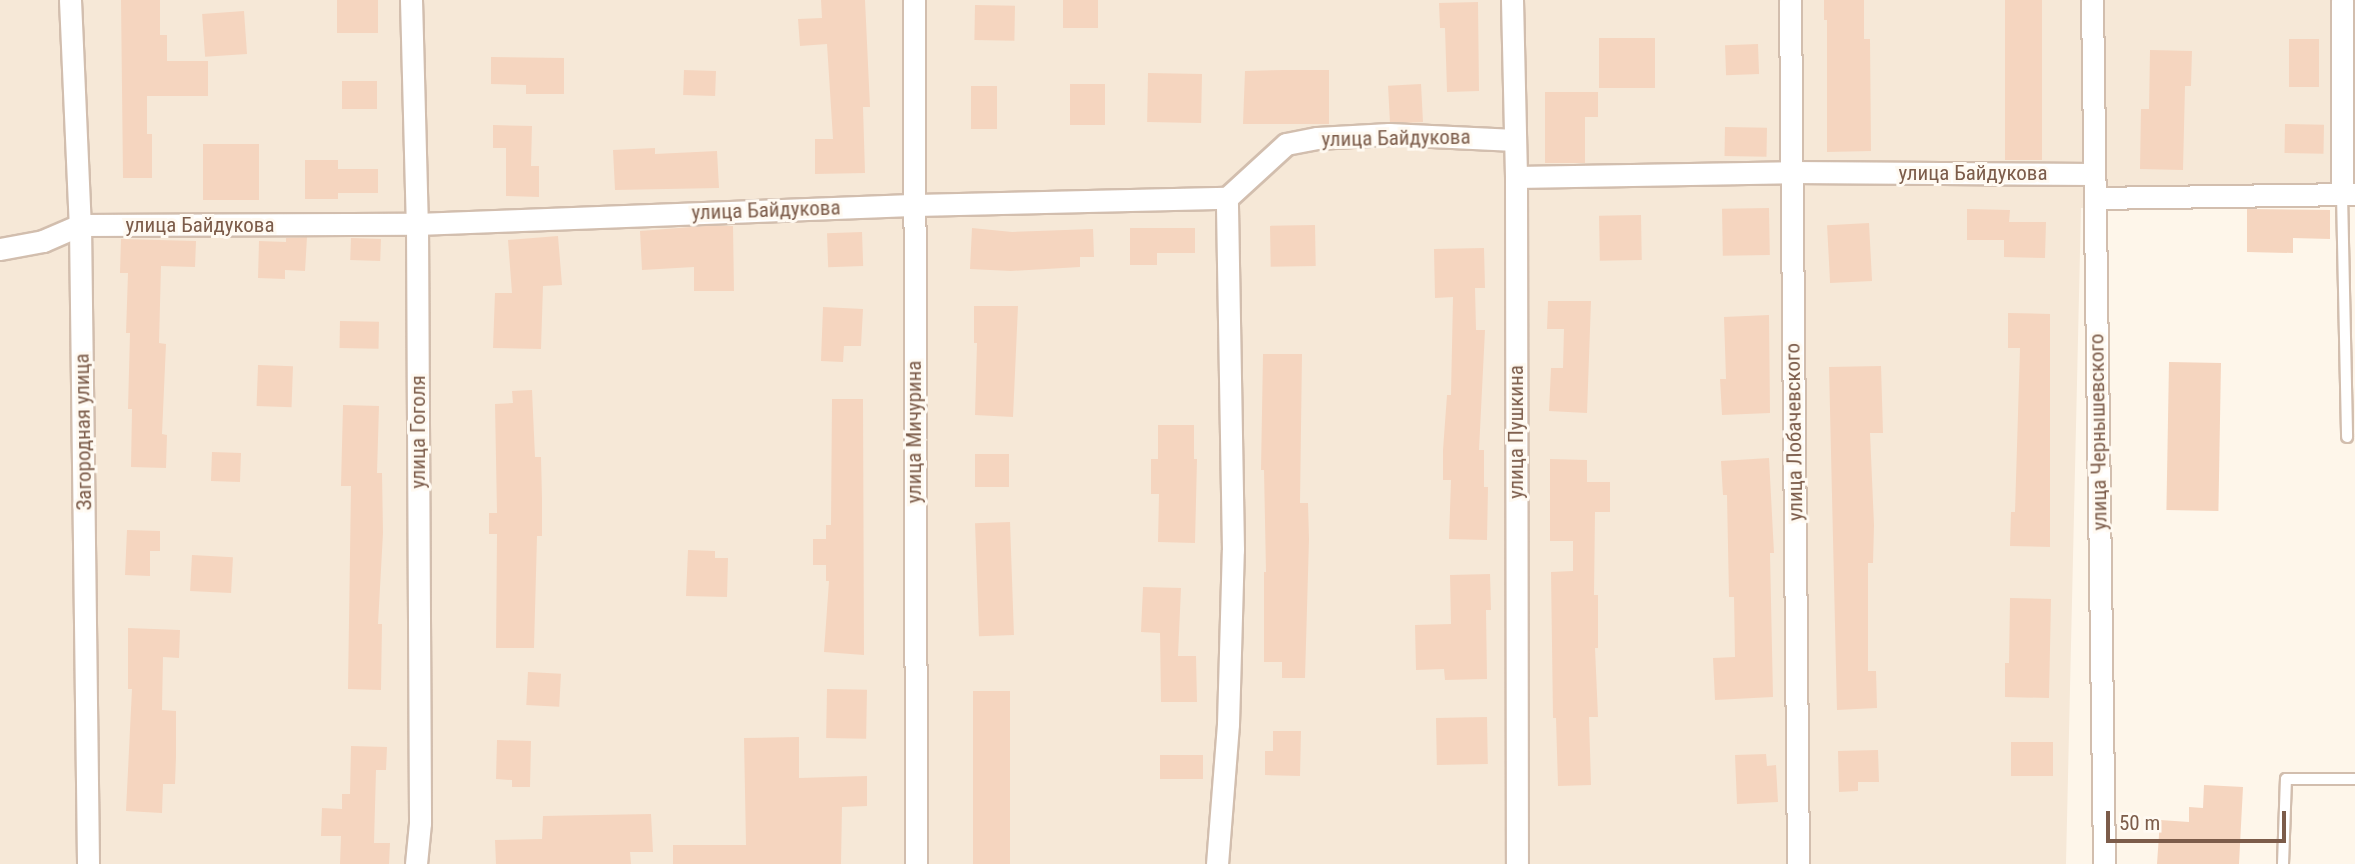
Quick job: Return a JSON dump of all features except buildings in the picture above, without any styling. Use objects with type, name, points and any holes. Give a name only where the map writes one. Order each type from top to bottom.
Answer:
[{"type":"street","name":"Загородная улица","points":[[70,0],[80,225],[88,864]]},
{"type":"street","name":"улица Гоголя","points":[[411,0],[418,224],[421,823],[416,864]]},
{"type":"street","name":"улица Мичурина","points":[[914,0],[912,205],[916,864]]},
{"type":"street","name":"улица Пушкина","points":[[1512,0],[1516,177],[1517,864]]},
{"type":"street","name":"улица Лобачевского","points":[[1790,0],[1798,864]]},
{"type":"street","name":"улица Чернышевского","points":[[2092,0],[2104,864]]},
{"type":"street","points":[[2095,198],[2349,194],[2342,0]]},
{"type":"street","name":"улица Байдукова","points":[[0,249],[43,241],[80,225],[418,224],[912,205],[1227,198],[1286,145],[1317,138],[1389,134],[1515,140]]},
{"type":"street","name":"улица Байдукова","points":[[1516,177],[1791,172],[2094,174]]},
{"type":"street","points":[[1217,864],[1228,724],[1233,550],[1227,198]]},
{"type":"lane","points":[[2347,437],[2349,194]]},
{"type":"lane","points":[[2283,864],[2286,779],[2355,779]]},
{"type":"shaded area","points":[[0,0],[2355,0],[2355,203],[2081,208],[2066,864],[0,864]]}]
